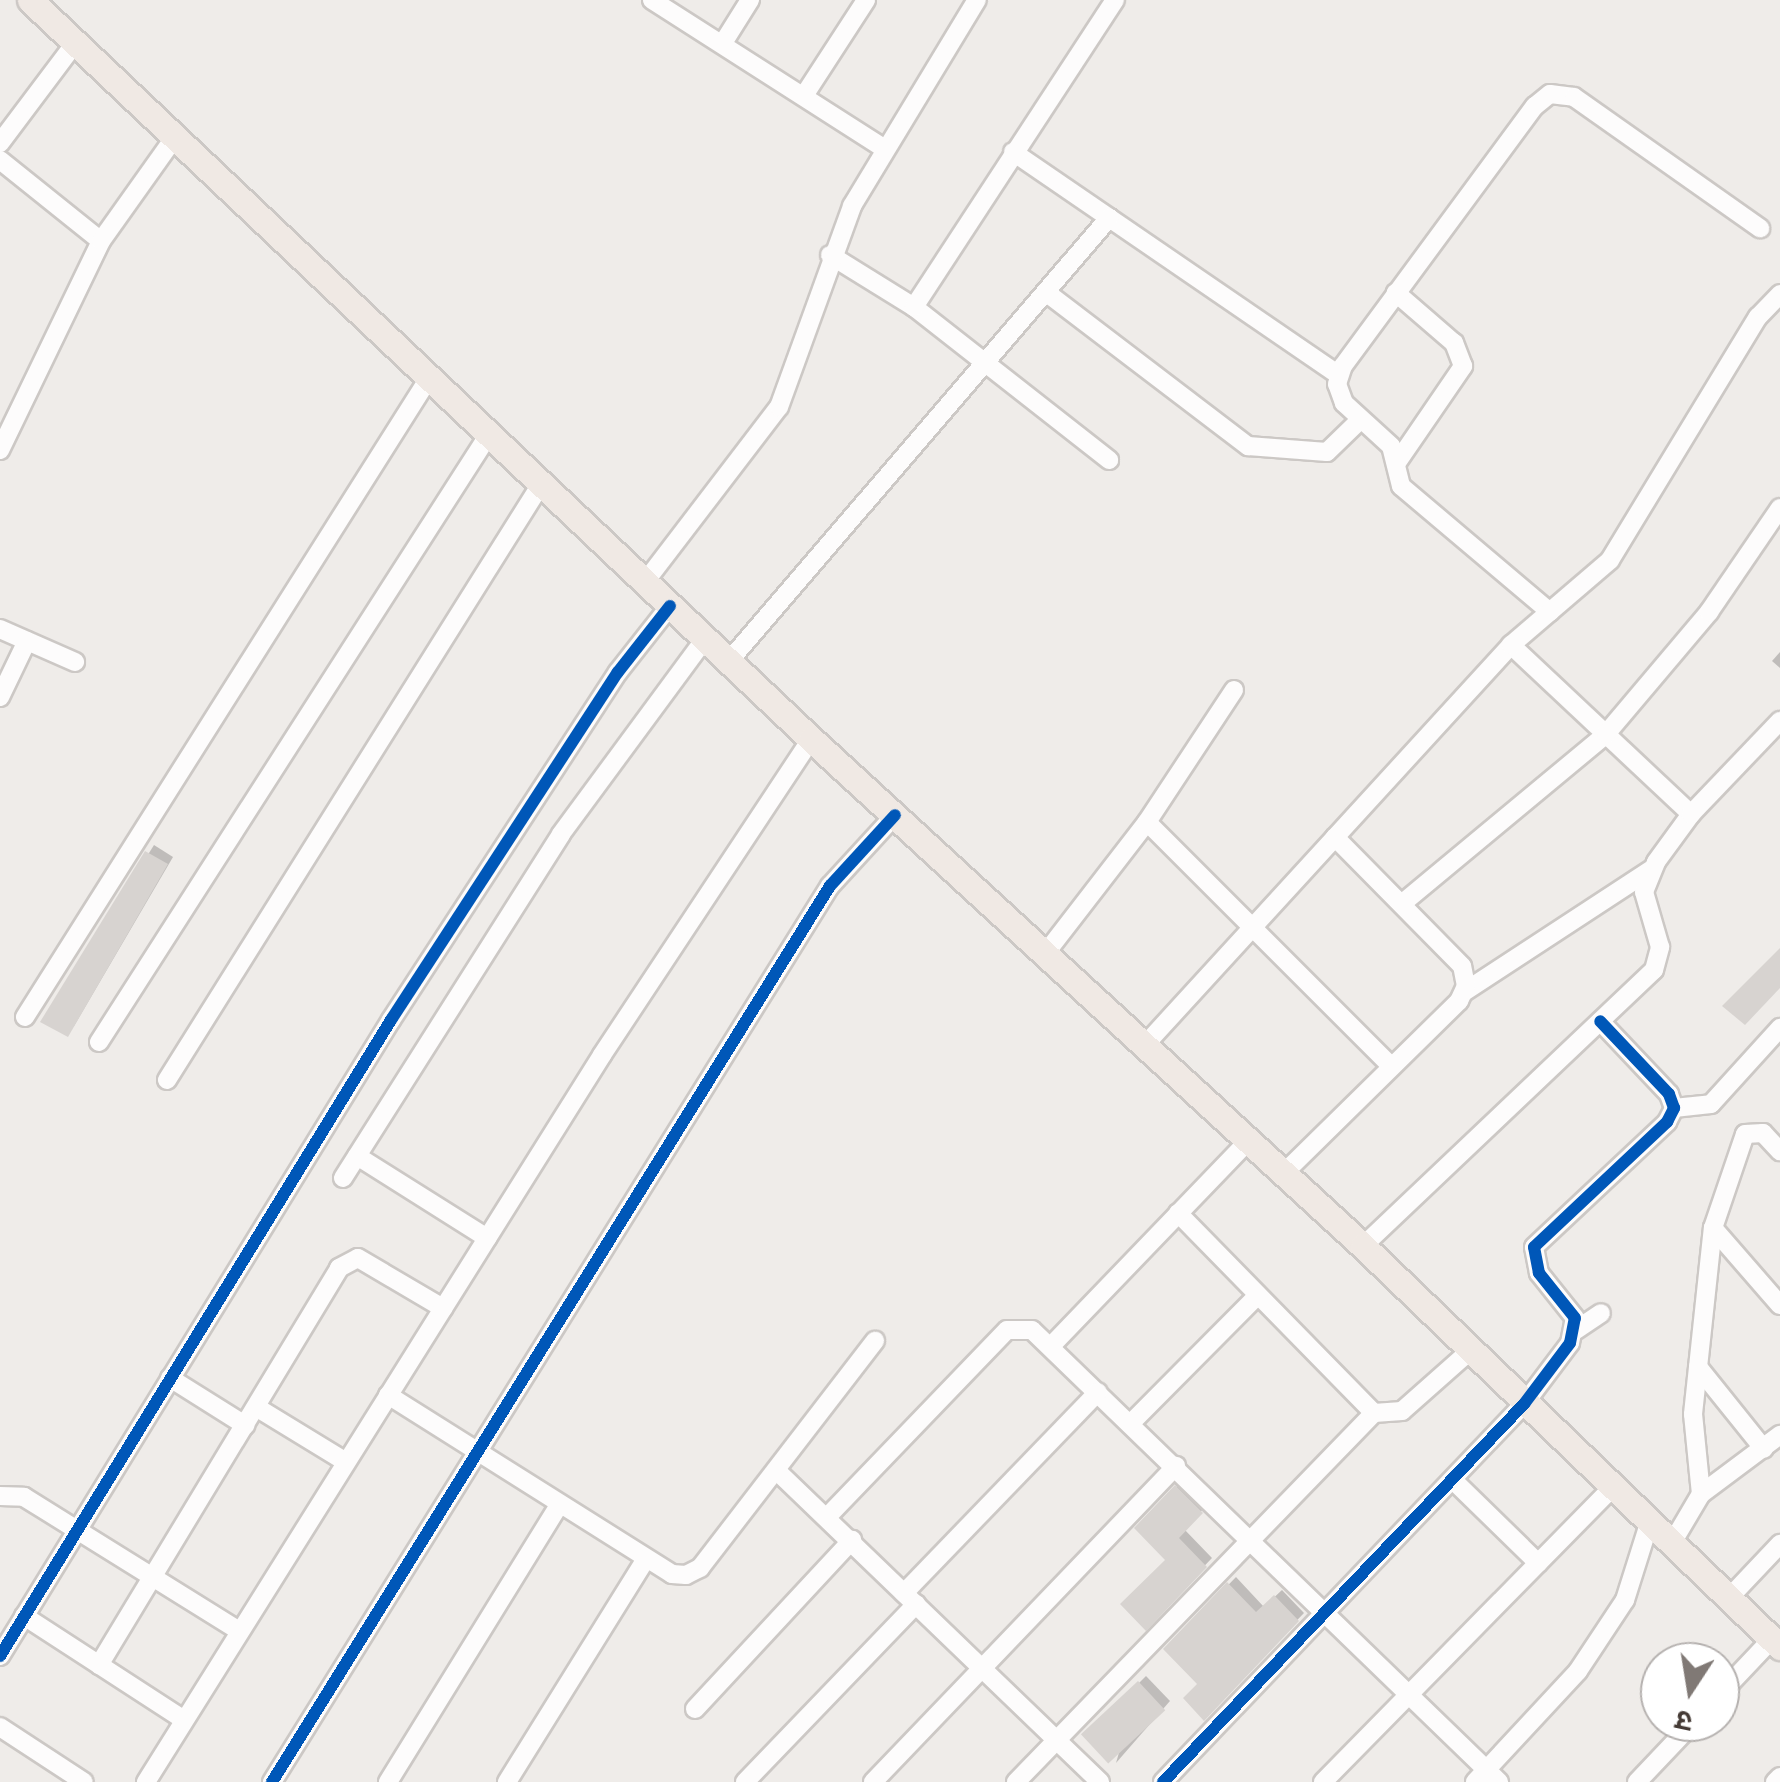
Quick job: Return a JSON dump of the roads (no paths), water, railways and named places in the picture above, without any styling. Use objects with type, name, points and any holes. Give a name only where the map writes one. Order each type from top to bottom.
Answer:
[{"type":"main road","points":[[30,0],[810,739],[1364,1246],[1776,1643]]},
{"type":"street","points":[[652,0],[806,94],[884,148]]},
{"type":"street","points":[[723,43],[750,0]]},
{"type":"street","points":[[806,94],[866,0]]},
{"type":"street","points":[[645,582],[779,407],[830,255],[884,148],[977,0]]},
{"type":"street","points":[[914,307],[1114,0]]},
{"type":"street","points":[[0,142],[75,42]]},
{"type":"street","points":[[1339,376],[1396,293],[1550,94],[1574,96],[1760,228]]},
{"type":"street","points":[[0,450],[4,430],[101,241],[175,137]]},
{"type":"street","points":[[1012,152],[1339,376],[1344,402],[1391,446],[1402,486],[1550,612]]},
{"type":"street","points":[[0,160],[101,241]]},
{"type":"street","points":[[729,662],[988,364],[1108,218]]},
{"type":"street","points":[[830,255],[914,307],[1109,460]]},
{"type":"street","points":[[1047,293],[1248,446],[1328,452],[1362,418]]},
{"type":"street","points":[[1396,293],[1454,343],[1463,366],[1396,464]]},
{"type":"street","points":[[1144,1046],[1511,645],[1626,539],[1758,317],[1780,294]]},
{"type":"street","points":[[25,1016],[429,378]]},
{"type":"street","points":[[99,1042],[489,434]]},
{"type":"street","points":[[166,1080],[541,484]]},
{"type":"street","points":[[1404,902],[1606,734],[1708,612],[1780,508]]},
{"type":"street","points":[[0,1656],[511,833],[670,606]]},
{"type":"street","points":[[0,629],[75,662]]},
{"type":"street","points":[[0,697],[27,640]]},
{"type":"street","points":[[343,1178],[562,834],[706,640]]},
{"type":"street","points":[[1511,645],[1690,814]]},
{"type":"street","points":[[1045,954],[1147,822],[1234,690]]},
{"type":"street","points":[[1364,1246],[1658,963],[1660,947],[1644,902],[1652,869],[1690,814],[1780,721]]},
{"type":"street","points":[[146,1782],[487,1238],[810,739]]},
{"type":"street","points":[[272,1782],[830,886],[895,815]]},
{"type":"street","points":[[1147,822],[1255,924],[1390,1065]]},
{"type":"street","points":[[1335,837],[1404,902],[1462,966],[1464,992]]},
{"type":"street","points":[[1282,1174],[1464,992],[1652,869]]},
{"type":"street","points":[[1576,1330],[1569,1306],[1532,1260],[1534,1247],[1667,1122],[1674,1108],[1670,1094],[1600,1021]]},
{"type":"street","points":[[1674,1108],[1711,1104],[1780,1028]]},
{"type":"street","points":[[1701,1494],[1693,1414],[1713,1228],[1745,1134],[1763,1132],[1780,1151]]},
{"type":"street","points":[[369,1136],[391,1178]]},
{"type":"street","points":[[1051,1346],[1248,1141]]},
{"type":"street","points":[[357,1156],[487,1238]]},
{"type":"street","points":[[1178,1213],[1374,1413]]},
{"type":"street","points":[[1713,1228],[1780,1305]]},
{"type":"street","points":[[99,1665],[348,1260],[369,1263],[443,1308]]},
{"type":"street","points":[[1131,1424],[1258,1295]]},
{"type":"street","points":[[1164,1782],[1524,1404],[1576,1330],[1601,1313]]},
{"type":"street","points":[[828,1516],[1007,1330],[1032,1330],[1409,1693],[1487,1778],[1599,1640],[1625,1600],[1649,1524]]},
{"type":"street","points":[[388,1395],[672,1574],[700,1568],[778,1472],[875,1341]]},
{"type":"street","points":[[1016,1782],[1374,1413],[1402,1412],[1471,1350]]},
{"type":"street","points":[[1698,1367],[1764,1449]]},
{"type":"street","points":[[170,1378],[245,1425]]},
{"type":"street","points":[[745,1782],[1098,1392]]},
{"type":"street","points":[[256,1407],[346,1462]]},
{"type":"street","points":[[1672,1543],[1701,1494],[1780,1435]]},
{"type":"street","points":[[872,1782],[1176,1466]]},
{"type":"street","points":[[778,1472],[1100,1782]]},
{"type":"street","points":[[1453,1480],[1538,1563]]},
{"type":"street","points":[[1323,1782],[1612,1488]]},
{"type":"street","points":[[0,1496],[24,1497],[239,1631]]},
{"type":"street","points":[[388,1782],[559,1505]]},
{"type":"street","points":[[695,1708],[852,1540]]},
{"type":"street","points":[[1728,1599],[1780,1544]]},
{"type":"street","points":[[507,1782],[646,1559]]},
{"type":"street","points":[[24,1616],[184,1720]]},
{"type":"street","points":[[1740,1676],[1776,1643]]},
{"type":"street","points":[[0,1728],[84,1782]]},
{"type":"street","points":[[1637,1782],[1675,1742]]}]
